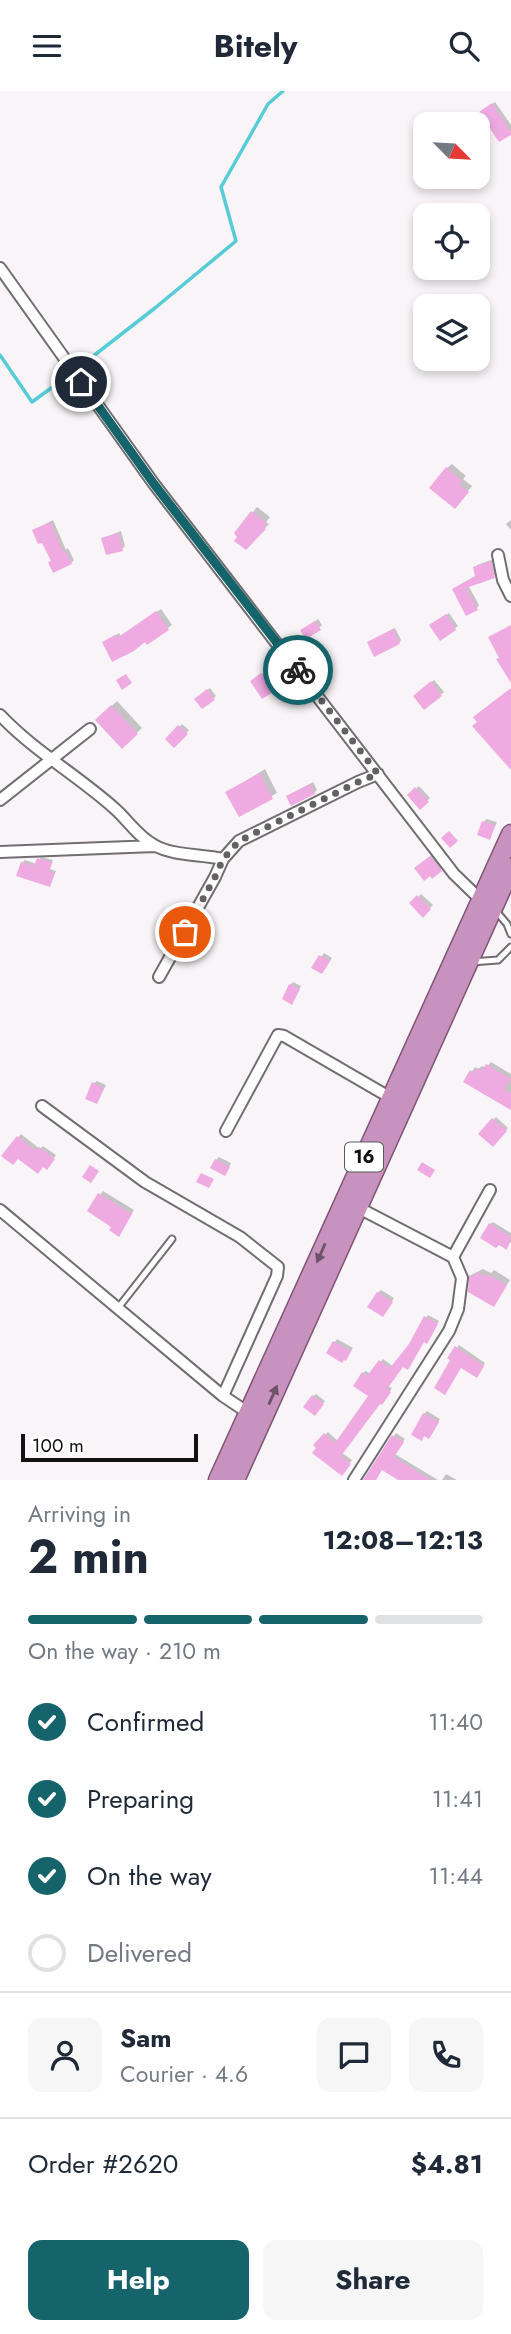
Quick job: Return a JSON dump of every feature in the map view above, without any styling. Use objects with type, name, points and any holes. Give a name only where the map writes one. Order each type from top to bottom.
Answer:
[{"type":"highway","name":"16","points":[[218,1480],[255,1417],[357,1207],[468,962],[511,834]]},
{"type":"highway","name":"16","points":[[235,1480],[255,1417],[391,1098],[487,904],[511,868]]},
{"type":"street","points":[[0,268],[154,484],[454,874],[487,904]]},
{"type":"street","points":[[498,555],[503,580],[511,596]]},
{"type":"street","points":[[0,715],[115,809],[136,833],[155,846]]},
{"type":"street","points":[[0,800],[90,729]]},
{"type":"street","points":[[159,977],[223,859],[239,841],[378,774]]},
{"type":"street","points":[[0,852],[155,846],[223,859]]},
{"type":"street","points":[[226,1131],[278,1035],[391,1098]]},
{"type":"street","points":[[42,1106],[145,1182],[240,1237],[278,1267],[277,1276],[223,1396]]},
{"type":"street","points":[[453,1257],[490,1190]]},
{"type":"street","points":[[354,1480],[449,1331],[458,1309],[461,1278],[453,1257],[357,1207]]},
{"type":"street","points":[[0,1210],[223,1396],[255,1417]]},
{"type":"lane","points":[[487,904],[508,925],[511,934]]},
{"type":"lane","points":[[468,962],[486,963],[498,960],[511,947]]},
{"type":"lane","points":[[118,1308],[172,1239]]},
{"type":"building","points":[[492,103],[511,135],[499,142],[490,128],[490,112],[479,112]]},
{"type":"building","points":[[446,467],[462,481],[460,485],[469,492],[455,509],[429,488]]},
{"type":"building","points":[[251,511],[267,523],[263,527],[266,529],[246,550],[234,541],[237,537],[234,533]]},
{"type":"building","points":[[50,522],[72,564],[53,573],[48,562],[51,561],[42,543],[38,544],[32,530]]},
{"type":"building","points":[[118,533],[123,551],[106,555],[101,538]]},
{"type":"building","points":[[491,561],[495,578],[466,588],[478,610],[466,616],[452,589],[475,576],[473,567]]},
{"type":"building","points":[[156,611],[169,630],[147,645],[145,642],[112,662],[102,642],[115,635],[117,638]]},
{"type":"building","points":[[446,614],[456,630],[440,641],[429,625]]},
{"type":"building","points":[[315,621],[321,630],[306,639],[300,630]]},
{"type":"building","points":[[511,625],[511,683],[496,659],[499,658],[488,637]]},
{"type":"building","points":[[393,629],[400,644],[374,657],[367,642]]},
{"type":"building","points":[[261,673],[267,681],[271,679],[278,689],[262,699],[250,681]]},
{"type":"building","points":[[126,674],[132,683],[122,690],[116,680]]},
{"type":"building","points":[[431,681],[442,696],[424,710],[413,696]]},
{"type":"building","points":[[511,688],[511,770],[472,726],[477,722],[473,717]]},
{"type":"building","points":[[207,689],[215,700],[202,709],[194,699]]},
{"type":"building","points":[[111,705],[138,734],[122,749],[95,720]]},
{"type":"building","points":[[178,725],[188,734],[174,748],[165,739]]},
{"type":"building","points":[[260,773],[273,799],[239,817],[225,792]]},
{"type":"building","points":[[310,784],[315,794],[291,806],[286,796]]},
{"type":"building","points":[[415,787],[429,802],[420,810],[407,795]]},
{"type":"building","points":[[482,821],[495,825],[490,840],[477,835]]},
{"type":"building","points":[[449,831],[458,841],[450,848],[441,838]]},
{"type":"building","points":[[430,856],[442,871],[432,879],[430,876],[424,881],[414,868]]},
{"type":"building","points":[[37,858],[52,862],[49,871],[55,873],[50,887],[16,876],[21,862],[34,866]]},
{"type":"building","points":[[417,895],[431,909],[423,918],[409,903]]},
{"type":"building","points":[[319,955],[330,961],[322,974],[311,968]]},
{"type":"building","points":[[289,984],[300,989],[292,1005],[282,999]]},
{"type":"building","points":[[486,1064],[511,1079],[504,1089],[511,1093],[511,1110],[463,1082],[470,1070],[474,1073],[477,1068],[482,1071]]},
{"type":"building","points":[[92,1082],[104,1088],[97,1104],[85,1099]]},
{"type":"building","points":[[492,1118],[507,1131],[493,1147],[478,1134]]},
{"type":"building","points":[[17,1136],[36,1151],[39,1147],[55,1159],[47,1170],[43,1167],[38,1174],[18,1159],[13,1165],[1,1156]]},
{"type":"building","points":[[215,1159],[230,1167],[225,1176],[210,1168]]},
{"type":"building","points":[[422,1162],[435,1170],[430,1178],[417,1170]]},
{"type":"building","points":[[90,1165],[99,1171],[91,1183],[82,1177]]},
{"type":"building","points":[[201,1173],[214,1179],[209,1188],[196,1182]]},
{"type":"building","points":[[98,1193],[132,1214],[119,1237],[109,1230],[111,1227],[87,1211]]},
{"type":"building","points":[[489,1223],[511,1237],[507,1250],[499,1245],[496,1248],[480,1238]]},
{"type":"building","points":[[477,1272],[486,1277],[488,1274],[507,1285],[494,1307],[468,1292],[469,1275],[474,1277]]},
{"type":"building","points":[[377,1292],[393,1302],[383,1317],[367,1307]]},
{"type":"building","points":[[424,1316],[438,1324],[408,1370],[403,1367],[387,1389],[391,1392],[382,1405],[380,1404],[341,1456],[351,1464],[342,1476],[312,1453],[316,1448],[313,1445],[324,1433],[335,1443],[368,1396],[353,1386],[362,1372],[367,1376],[379,1360],[390,1368],[409,1344]]},
{"type":"building","points":[[333,1341],[351,1351],[346,1361],[342,1363],[326,1353]]},
{"type":"building","points":[[455,1346],[484,1366],[477,1378],[461,1368],[445,1395],[434,1388]]},
{"type":"building","points":[[312,1395],[324,1404],[315,1416],[303,1407]]},
{"type":"building","points":[[423,1413],[439,1422],[429,1439],[424,1436],[422,1441],[411,1435]]},
{"type":"building","points":[[392,1435],[404,1442],[394,1457],[431,1480],[398,1480],[382,1470],[376,1480],[363,1480]]},
{"type":"waterway","points":[[83,364],[236,241],[221,187],[268,104],[283,91]]},
{"type":"waterway","points":[[0,355],[32,402],[58,383]]},
{"type":"way so far","points":[[185,932],[223,859],[239,841],[378,774],[298,670]]},
{"type":"route","points":[[81,382],[154,484],[298,670]]}]
